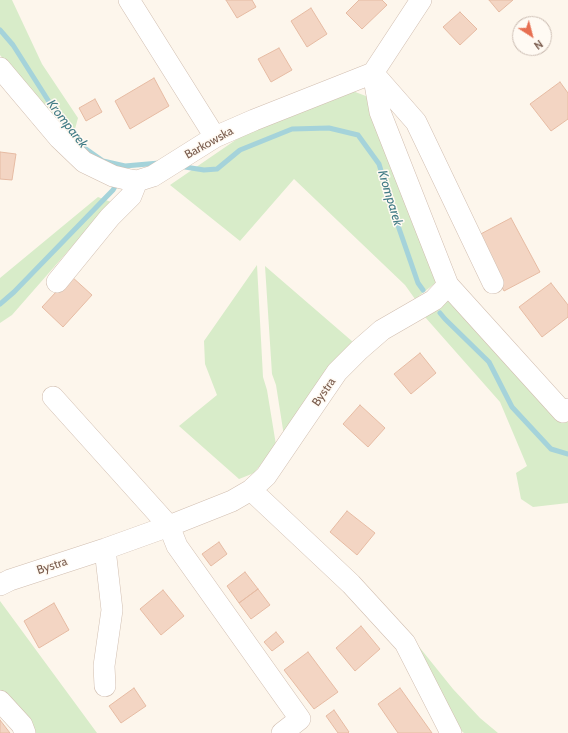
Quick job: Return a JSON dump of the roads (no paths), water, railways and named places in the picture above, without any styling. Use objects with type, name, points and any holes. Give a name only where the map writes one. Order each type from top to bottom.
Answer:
[{"type":"street","points":[[129,0],[215,137]]},
{"type":"street","points":[[422,0],[373,73],[380,112],[448,285],[563,412],[568,409]]},
{"type":"street","points":[[0,68],[64,143],[84,162],[127,179],[131,196],[110,217],[57,282]]},
{"type":"street","points":[[373,73],[416,122],[493,283]]},
{"type":"street","name":"Barkowska","points":[[127,179],[153,176],[215,137],[373,73]]},
{"type":"street","name":"Bystra","points":[[0,585],[10,580],[169,526],[232,501],[251,490],[266,476],[337,372],[358,350],[382,330],[434,300],[448,285]]},
{"type":"street","points":[[53,397],[169,526],[177,546],[300,720],[282,733]]},
{"type":"street","points":[[251,490],[352,584],[405,643],[451,733]]},
{"type":"street","points":[[105,549],[112,610],[104,666],[105,686]]},
{"type":"street","points":[[0,700],[22,725],[25,733]]},
{"type":"waterway","name":"Kromparek","points":[[0,30],[13,45],[53,108],[86,149],[103,161],[125,166],[159,163]]},
{"type":"waterway","name":"Kromparek","points":[[185,167],[204,170],[217,169],[240,150],[292,129],[329,128],[358,135],[379,164],[394,214],[418,283],[423,290]]},
{"type":"waterway","points":[[0,304],[14,292],[113,190],[117,183]]},
{"type":"waterway","name":"Kromparek","points":[[440,313],[489,362],[512,407],[551,449],[568,454]]}]
